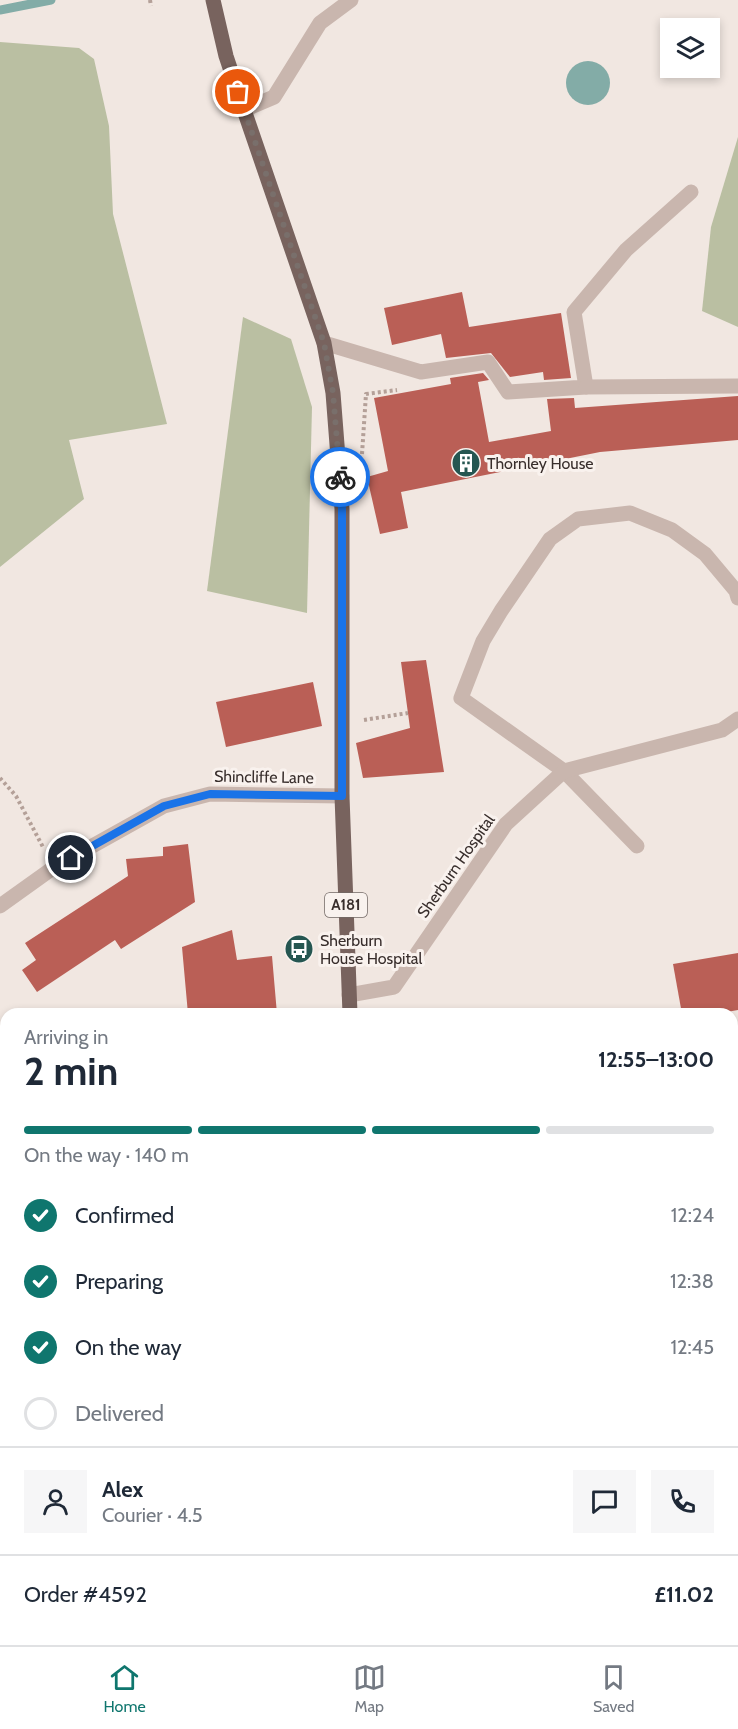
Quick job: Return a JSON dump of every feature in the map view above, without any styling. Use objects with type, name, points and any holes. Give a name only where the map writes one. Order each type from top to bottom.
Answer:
[{"type":"main road","name":"A181","points":[[213,2],[226,56],[324,343],[333,393],[342,509],[342,796],[350,1008]]},
{"type":"street","points":[[244,110],[274,97],[320,23],[351,0]]},
{"type":"street","points":[[586,387],[574,312],[626,250],[691,192]]},
{"type":"street","points":[[324,343],[421,372],[488,362],[508,392],[586,387],[738,386]]},
{"type":"street","points":[[637,846],[564,771],[461,698],[483,641],[550,539],[578,519],[630,513],[672,530],[705,554],[736,591],[738,598]]},
{"type":"street","name":"Sherburn Hospital","points":[[349,995],[394,987],[506,824],[564,771],[722,730],[738,719]]},
{"type":"street","name":"Shincliffe Lane","points":[[0,906],[53,868],[164,806],[210,794],[342,796]]},
{"type":"path","points":[[150,0],[151,6]]},
{"type":"path","points":[[362,462],[366,394],[412,388],[421,372]]},
{"type":"path","points":[[342,724],[408,713]]},
{"type":"path","points":[[0,778],[16,796],[53,868]]},
{"type":"green space","points":[[0,42],[79,48],[94,59],[109,126],[113,214],[167,424],[69,440],[84,499],[0,567]]},
{"type":"green space","points":[[738,137],[738,327],[702,311],[711,227]]},
{"type":"green space","points":[[243,317],[291,339],[312,407],[307,613],[207,591]]},
{"type":"water","points":[[588,61],[603,68],[610,83],[603,98],[588,105],[573,98],[566,83],[573,68]]},
{"type":"building","points":[[462,292],[469,327],[561,313],[571,378],[544,380],[543,372],[510,377],[491,353],[446,358],[441,334],[392,345],[384,308]]},
{"type":"building","points":[[483,373],[489,380],[478,382],[489,442],[551,431],[547,399],[574,398],[575,408],[738,396],[738,440],[600,452],[401,492],[408,528],[380,534],[367,477],[388,471],[374,398],[451,384],[450,378]]},
{"type":"building","points":[[426,660],[444,772],[363,778],[356,743],[410,728],[401,662]]},
{"type":"building","points":[[313,682],[322,726],[226,747],[216,702]]},
{"type":"building","points":[[188,844],[195,902],[121,949],[115,940],[37,992],[22,970],[36,960],[25,943],[128,876],[126,859],[163,856],[163,847]]},
{"type":"building","points":[[232,930],[237,960],[272,956],[276,1008],[187,1008],[182,947]]},
{"type":"building","points":[[738,953],[738,1008],[681,1008],[673,964]]},
{"type":"waterway","points":[[0,10],[51,0]]},
{"type":"way so far","points":[[238,92],[324,343],[333,393],[340,477]]},
{"type":"place","name":"Thornley House","points":[[466,463]]},
{"type":"place","name":"Sherburn House Hospital","points":[[299,949]]},
{"type":"route","points":[[71,858],[106,836],[164,806],[210,794],[342,796],[340,477]]}]
